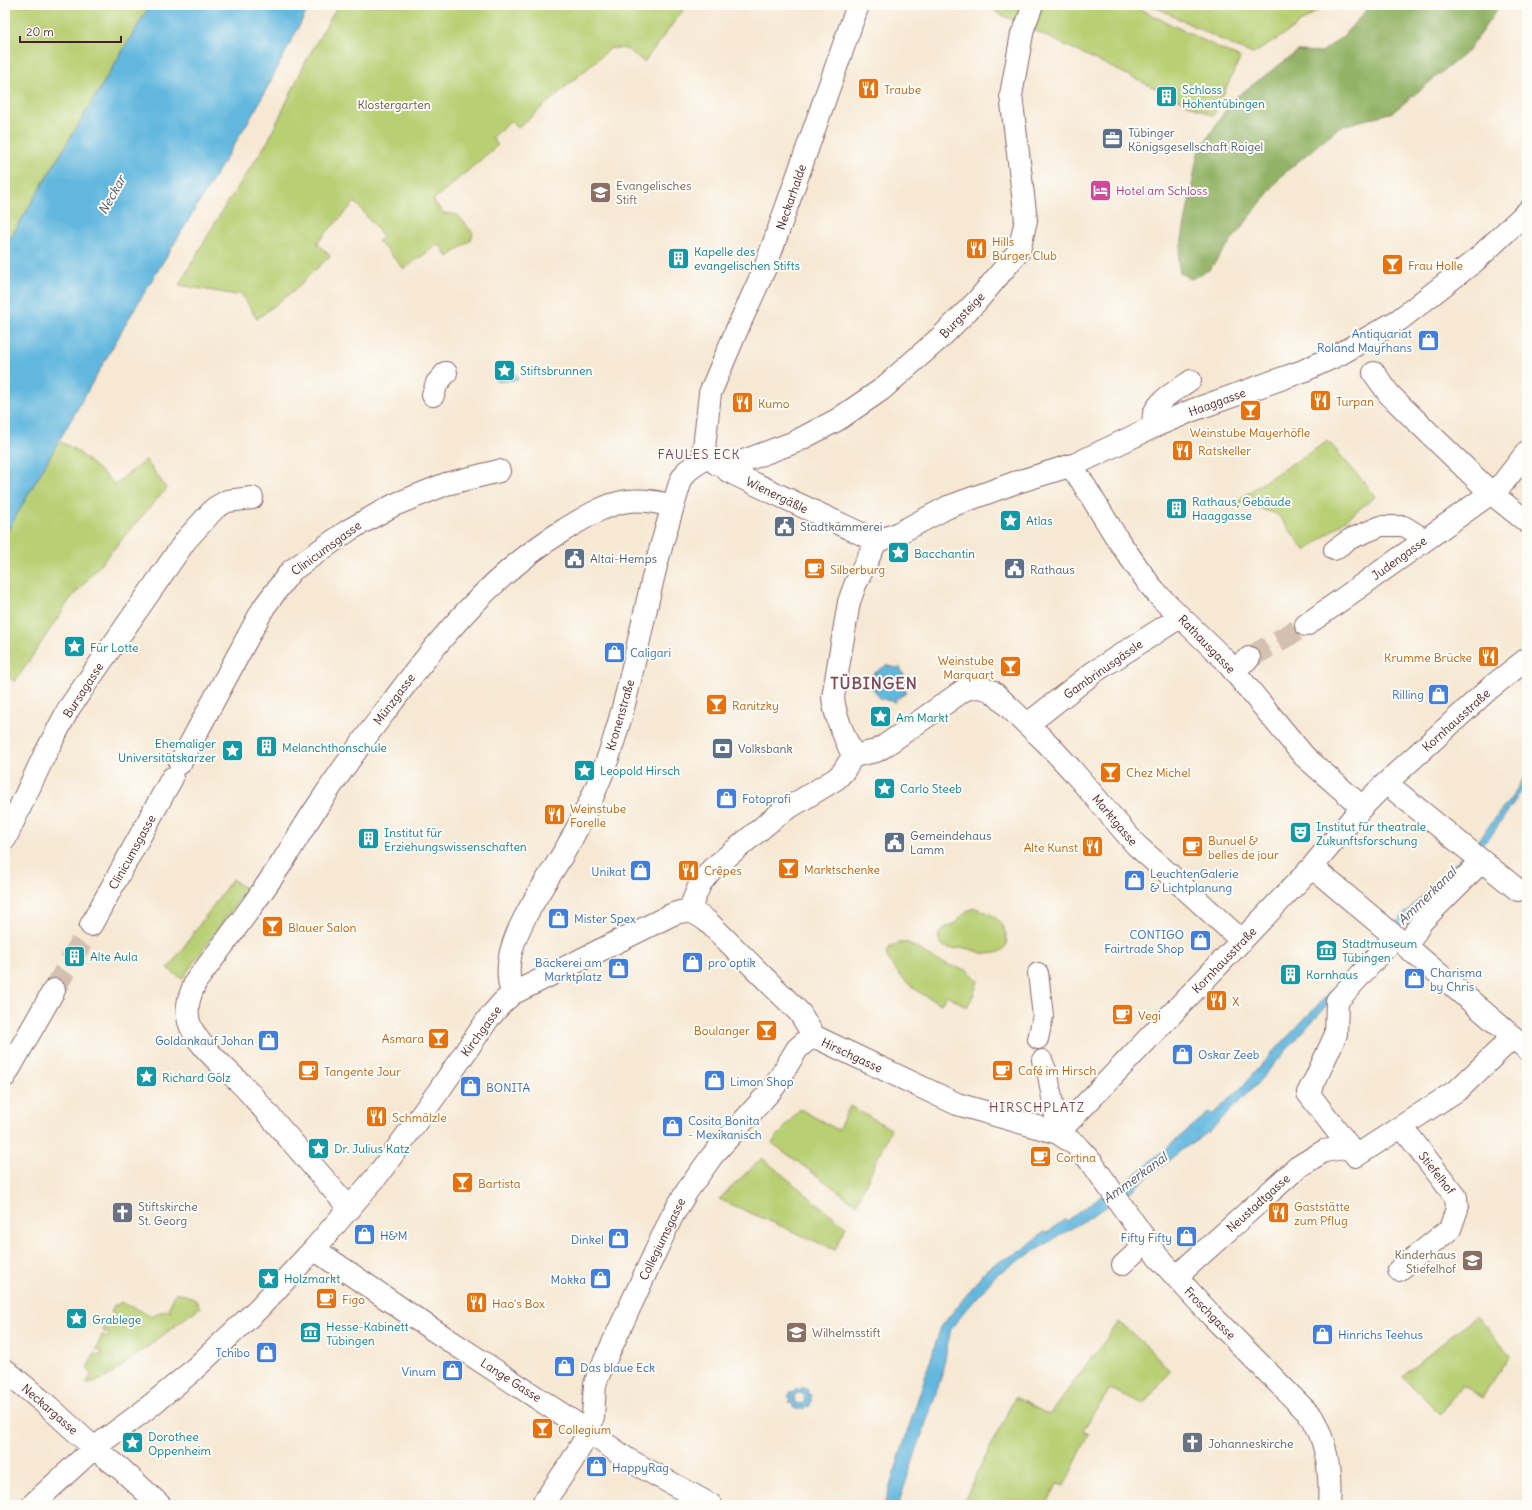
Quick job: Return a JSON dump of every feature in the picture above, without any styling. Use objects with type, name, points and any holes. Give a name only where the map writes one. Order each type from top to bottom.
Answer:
[{"type":"street","name":"Neckarhalde","points":[[715,460],[704,448],[710,393],[738,327],[766,268],[858,5]]},
{"type":"street","name":"Burgsteige","points":[[715,460],[738,463],[752,459],[795,442],[837,420],[880,390],[942,336],[977,301],[1019,251],[1026,220],[1011,95],[1022,34]]},
{"type":"street","name":"Haaggasse","points":[[877,540],[895,535],[948,507],[1014,483],[1070,466],[1193,410],[1303,371],[1358,345],[1399,320],[1452,279],[1476,260],[1527,212]]},
{"type":"street","points":[[433,395],[437,383],[446,373]]},
{"type":"street","points":[[1374,373],[1402,407],[1491,493],[1527,522]]},
{"type":"street","name":"Judengasse","points":[[1306,625],[1491,493],[1503,483],[1527,452]]},
{"type":"street","name":"Kronenstraße","points":[[512,994],[509,964],[515,939],[527,914],[572,839],[596,788],[610,752],[625,698],[658,558],[683,475],[715,460]]},
{"type":"street","name":"Wienergäßle","points":[[715,460],[728,471],[741,478],[863,536],[877,540]]},
{"type":"street","name":"Rathausgasse","points":[[1070,466],[1081,480],[1138,570],[1160,596],[1180,617],[1241,664],[1304,756],[1362,807]]},
{"type":"street","name":"Clinicumsgasse","points":[[91,925],[264,607],[291,572],[349,530],[394,505],[446,484],[499,471]]},
{"type":"street","name":"Bursagasse","points":[[5,839],[44,756],[69,708],[186,540],[215,508],[227,501],[252,498]]},
{"type":"street","name":"Münzgasse","points":[[350,1209],[247,1090],[204,1046],[193,1030],[188,1015],[188,1004],[196,981],[256,901],[280,866],[312,814],[378,721],[423,660],[470,607],[500,578],[552,538],[584,518],[616,504],[641,500],[653,501],[673,506]]},
{"type":"street","points":[[689,911],[700,884],[712,869],[780,813],[836,779],[843,772],[853,756],[837,720],[833,697],[849,602],[855,585],[877,540]]},
{"type":"street","name":"Gambrinusgässle","points":[[1028,724],[1094,672],[1180,617]]},
{"type":"street","name":"Kornhausstraße","points":[[1058,1133],[1312,867],[1362,807],[1386,783],[1490,688],[1527,659]]},
{"type":"street","name":"Marktgasse","points":[[853,756],[876,751],[883,747],[964,690],[980,686],[987,688],[1028,724],[1071,769],[1136,845],[1242,941]]},
{"type":"street","points":[[1386,783],[1518,890]]},
{"type":"street","points":[[1351,1149],[1308,1093],[1336,1034],[1337,1001],[1394,936],[1422,920],[1475,855]]},
{"type":"street","points":[[1312,867],[1520,1043]]},
{"type":"street","name":"Kirchgasse","points":[[350,1209],[406,1137],[488,1019],[512,994],[671,915],[680,911],[689,911]]},
{"type":"street","name":"Hirschgasse","points":[[689,911],[697,914],[707,921],[782,994],[802,1016],[815,1038],[957,1104],[1058,1133]]},
{"type":"street","points":[[5,1076],[54,990]]},
{"type":"street","name":"Collegiumsgasse","points":[[542,1505],[569,1466],[589,1432],[593,1417],[595,1384],[600,1371],[677,1207],[690,1185],[712,1156],[774,1087],[797,1048],[807,1040],[815,1038]]},
{"type":"street","name":"Neustadtgasse","points":[[1176,1277],[1298,1167],[1324,1151],[1344,1148],[1351,1149],[1356,1156],[1459,1089],[1520,1043]]},
{"type":"street","name":"Stiefelhof","points":[[1399,1270],[1450,1229],[1456,1208],[1456,1197],[1402,1127]]},
{"type":"street","name":"Froschgasse","points":[[1058,1133],[1076,1145],[1092,1163],[1157,1256],[1211,1315],[1312,1417],[1319,1429],[1324,1444],[1328,1470],[1329,1505]]},
{"type":"street","points":[[32,1505],[94,1448],[145,1410],[190,1373],[258,1309],[350,1209]]},
{"type":"street","name":"Lange Gasse","points":[[314,1249],[589,1432],[627,1459],[711,1505]]},
{"type":"street","name":"Neckargasse","points":[[5,1370],[94,1448],[121,1469],[160,1505]]},
{"type":"lane","points":[[1022,34],[1033,5]]},
{"type":"lane","points":[[1153,427],[1153,415],[1157,407],[1191,380]]},
{"type":"lane","points":[[1334,550],[1350,539],[1381,526],[1404,526],[1425,540]]},
{"type":"lane","points":[[1038,973],[1043,1016],[1038,1039]]},
{"type":"lane","points":[[1042,1060],[1048,1075],[1058,1133]]},
{"type":"lane","points":[[1122,1265],[1147,1242]]},
{"type":"green space","points":[[5,5],[150,5],[5,247]]},
{"type":"green space","name":"Klostergarten","points":[[338,5],[687,5],[644,62],[627,49],[611,48],[518,128],[511,121],[492,138],[498,145],[433,200],[443,213],[458,215],[473,233],[471,240],[448,257],[439,244],[404,269],[378,241],[383,236],[355,202],[317,243],[330,256],[293,291],[257,319],[240,292],[236,295],[179,285],[222,211],[268,141],[306,61]]},
{"type":"green space","points":[[999,5],[1086,5],[1091,7],[1092,5],[1131,5],[1240,58],[1213,116],[996,12]]},
{"type":"green space","points":[[1151,5],[1325,5],[1285,34],[1253,54]]},
{"type":"green space","points":[[1371,5],[1500,5],[1468,51],[1393,112],[1339,127],[1281,176],[1209,270],[1191,279],[1180,273],[1178,261],[1198,153],[1232,100],[1298,51],[1322,52],[1342,37]]},
{"type":"green space","points":[[59,441],[76,450],[115,484],[146,460],[167,489],[69,601],[15,682],[5,673],[5,535]]},
{"type":"green space","points":[[1328,441],[1376,496],[1306,551],[1277,514],[1237,501],[1271,477]]},
{"type":"green space","points":[[232,879],[246,889],[182,979],[168,969]]},
{"type":"green space","points":[[975,908],[994,916],[1002,925],[1006,934],[1006,944],[1001,951],[987,954],[963,948],[954,949],[944,947],[939,940],[939,933],[941,931],[956,922],[965,912]]},
{"type":"green space","points":[[899,943],[908,943],[936,960],[967,970],[973,975],[978,981],[973,996],[967,1007],[947,995],[941,1004],[909,985],[894,969],[886,952],[890,947]]},
{"type":"green space","points":[[850,1106],[891,1129],[856,1204],[772,1143],[800,1109],[838,1130]]},
{"type":"green space","points":[[762,1158],[846,1227],[835,1250],[719,1199]]},
{"type":"green space","points":[[176,1292],[194,1298],[200,1307],[113,1373],[103,1379],[86,1384],[92,1374],[87,1369],[94,1353],[100,1356],[102,1352],[96,1349],[102,1335],[108,1337],[110,1334],[103,1331],[109,1316],[116,1319],[118,1316],[111,1313],[114,1305],[118,1305],[120,1302],[151,1315],[153,1318],[154,1314],[167,1310],[170,1311],[169,1307]]},
{"type":"green space","points":[[1476,1316],[1510,1355],[1482,1398],[1462,1385],[1441,1415],[1402,1376]]},
{"type":"green space","points":[[1119,1322],[1152,1351],[1170,1371],[1144,1404],[1110,1389],[1083,1430],[1089,1434],[1064,1486],[1057,1484],[1047,1505],[962,1505],[1015,1397],[1049,1415]]},
{"type":"water","name":"Neckar","points":[[150,5],[310,5],[257,107],[135,308],[5,535],[5,247]]},
{"type":"water","name":"Stiftsbrunnen","points":[[506,365],[512,367],[518,380],[497,382],[495,373],[499,367]]},
{"type":"water","points":[[887,665],[901,668],[900,669],[908,679],[906,693],[895,700],[895,702],[881,700],[873,688],[871,688],[873,674]]},
{"type":"water","name":"Ammerkanal","points":[[1527,773],[1527,783],[1491,836],[1418,908],[1324,1008],[1253,1088],[1210,1131],[1179,1152],[1126,1195],[997,1274],[951,1328],[941,1378],[898,1505],[884,1505],[941,1327],[987,1269],[1021,1251],[1044,1232],[1047,1233],[1065,1219],[1067,1221],[1099,1197],[1121,1186],[1208,1113],[1213,1114],[1240,1089],[1402,916],[1475,844],[1511,798]]},
{"type":"water","points":[[802,1387],[808,1390],[807,1393],[811,1395],[810,1399],[812,1400],[809,1407],[806,1406],[804,1410],[800,1408],[799,1410],[792,1407],[794,1405],[789,1403],[791,1399],[788,1397],[791,1391],[794,1392],[796,1388],[801,1390]],"holes":[[[797,1393],[801,1393],[805,1397],[804,1402],[800,1404],[796,1403],[794,1399],[795,1395]]]},
{"type":"tunnel","points":[[1249,658],[1306,625]]},
{"type":"tunnel","points":[[54,990],[91,925]]},
{"type":"place","name":"Traube","points":[[868,89]]},
{"type":"place","name":"Schloss Hohentübingen","points":[[1167,96]]},
{"type":"place","name":"Tübinger Königsgesellschaft Roigel","points":[[1112,139]]},
{"type":"place","name":"Hotel am Schloss","points":[[1100,190]]},
{"type":"place","name":"Evangelisches Stift","points":[[601,192]]},
{"type":"place","name":"Hills Burger Club","points":[[976,248]]},
{"type":"place","name":"Kapelle des evangelischen Stifts","points":[[678,258]]},
{"type":"place","name":"Frau Holle","points":[[1393,265]]},
{"type":"place","name":"Antiquariat Roland Mayrhans","points":[[1428,340]]},
{"type":"place","name":"Stiftsbrunnen","points":[[505,370]]},
{"type":"place","name":"Turpan","points":[[1321,401]]},
{"type":"place","name":"Kumo","points":[[742,403]]},
{"type":"place","name":"Weinstube Mayerhöfle","points":[[1250,411]]},
{"type":"place","name":"Ratskeller","points":[[1182,450]]},
{"type":"place","name":"Rathaus, Gebäude Haaggasse","points":[[1176,508]]},
{"type":"place","name":"Atlas","points":[[1011,520]]},
{"type":"place","name":"Stadtkämmerei","points":[[784,526]]},
{"type":"place","name":"Bacchantin","points":[[898,553]]},
{"type":"place","name":"Altai-Hemps","points":[[575,558]]},
{"type":"place","name":"Silberburg","points":[[814,569]]},
{"type":"place","name":"Rathaus","points":[[1014,569]]},
{"type":"place","name":"Für Lotte","points":[[75,647]]},
{"type":"place","name":"Caligari","points":[[615,652]]},
{"type":"place","name":"Krumme Brücke","points":[[1488,657]]},
{"type":"place","name":"Weinstube Marquart","points":[[1010,667]]},
{"type":"place","name":"Rilling","points":[[1439,694]]},
{"type":"place","name":"Ranitzky","points":[[716,705]]},
{"type":"place","name":"Am Markt","points":[[881,717]]},
{"type":"place","name":"Melanchthonschule","points":[[266,747]]},
{"type":"place","name":"Volksbank","points":[[722,748]]},
{"type":"place","name":"Ehemaliger Universitätskarzer","points":[[232,750]]},
{"type":"place","name":"Leopold Hirsch","points":[[585,770]]},
{"type":"place","name":"Chez Michel","points":[[1110,772]]},
{"type":"place","name":"Carlo Steeb","points":[[884,788]]},
{"type":"place","name":"Fotoprofi","points":[[727,798]]},
{"type":"place","name":"Weinstube Forelle","points":[[555,815]]},
{"type":"place","name":"Institut für theatrale Zukunftsforschung","points":[[1300,833]]},
{"type":"place","name":"Institut für Erziehungswissenschaften","points":[[368,839]]},
{"type":"place","name":"Gemeindehaus Lamm","points":[[894,842]]},
{"type":"place","name":"Alte Kunst","points":[[1093,847]]},
{"type":"place","name":"Bunuel & belles de jour","points":[[1193,847]]},
{"type":"place","name":"Marktschenke","points":[[788,869]]},
{"type":"place","name":"Crêpes","points":[[688,870]]},
{"type":"place","name":"Unikat","points":[[641,871]]},
{"type":"place","name":"LeuchtenGalerie & Lichtplanung","points":[[1134,880]]},
{"type":"place","name":"Mister Spex","points":[[559,918]]},
{"type":"place","name":"Blauer Salon","points":[[272,927]]},
{"type":"place","name":"CONTIGO Fairtrade Shop","points":[[1200,941]]},
{"type":"place","name":"Stadtmuseum Tübingen","points":[[1327,950]]},
{"type":"place","name":"Alte Aula","points":[[74,956]]},
{"type":"place","name":"pro optik","points":[[693,962]]},
{"type":"place","name":"Bäckerei am Marktplatz","points":[[618,969]]},
{"type":"place","name":"Kornhaus","points":[[1290,974]]},
{"type":"place","name":"Charisma by Chris","points":[[1414,979]]},
{"type":"place","name":"X","points":[[1217,1001]]},
{"type":"place","name":"Vegi","points":[[1122,1015]]},
{"type":"place","name":"Boulanger","points":[[766,1030]]},
{"type":"place","name":"Asmara","points":[[439,1038]]},
{"type":"place","name":"Goldankauf Johan","points":[[269,1040]]},
{"type":"place","name":"Oskar Zeeb","points":[[1182,1054]]},
{"type":"place","name":"Café im Hirsch","points":[[1002,1070]]},
{"type":"place","name":"Tangente Jour","points":[[309,1071]]},
{"type":"place","name":"Richard Gölz","points":[[146,1077]]},
{"type":"place","name":"Limon Shop","points":[[714,1081]]},
{"type":"place","name":"BONITA","points":[[471,1087]]},
{"type":"place","name":"Schmälzle","points":[[377,1117]]},
{"type":"place","name":"Cosita Bonita - Mexikanisch","points":[[673,1127]]},
{"type":"place","name":"Dr. Julius Katz","points":[[318,1148]]},
{"type":"place","name":"Cortina","points":[[1041,1157]]},
{"type":"place","name":"Bartista","points":[[462,1183]]},
{"type":"place","name":"Stiftskirche St. Georg","points":[[123,1213]]},
{"type":"place","name":"Gaststätte zum Pflug","points":[[1279,1213]]},
{"type":"place","name":"H&M","points":[[364,1235]]},
{"type":"place","name":"Fifty Fifty","points":[[1187,1237]]},
{"type":"place","name":"Dinkel","points":[[619,1239]]},
{"type":"place","name":"Kinderhaus Stiefelhof","points":[[1472,1261]]},
{"type":"place","name":"Holzmarkt","points":[[268,1278]]},
{"type":"place","name":"Mokka","points":[[601,1279]]},
{"type":"place","name":"Figo","points":[[326,1299]]},
{"type":"place","name":"Hao's Box","points":[[477,1303]]},
{"type":"place","name":"Grablege","points":[[76,1319]]},
{"type":"place","name":"Wilhelmsstift","points":[[797,1332]]},
{"type":"place","name":"Hesse-Kabinett Tübingen","points":[[310,1333]]},
{"type":"place","name":"Hinrichs Teehus","points":[[1322,1334]]},
{"type":"place","name":"Tchibo","points":[[266,1352]]},
{"type":"place","name":"Das blaue Eck","points":[[564,1367]]},
{"type":"place","name":"Vinum","points":[[452,1371]]},
{"type":"place","name":"Collegium","points":[[542,1429]]},
{"type":"place","name":"Dorothee Oppenheim","points":[[133,1443]]},
{"type":"place","name":"Johanneskirche","points":[[1192,1443]]},
{"type":"place","name":"HappyRag","points":[[597,1467]]},
{"type":"district","name":"FAULES ECK","points":[[699,454]]},
{"type":"district","name":"TÜBINGEN","points":[[874,683]]},
{"type":"district","name":"HIRSCHPLATZ","points":[[1037,1107]]}]
